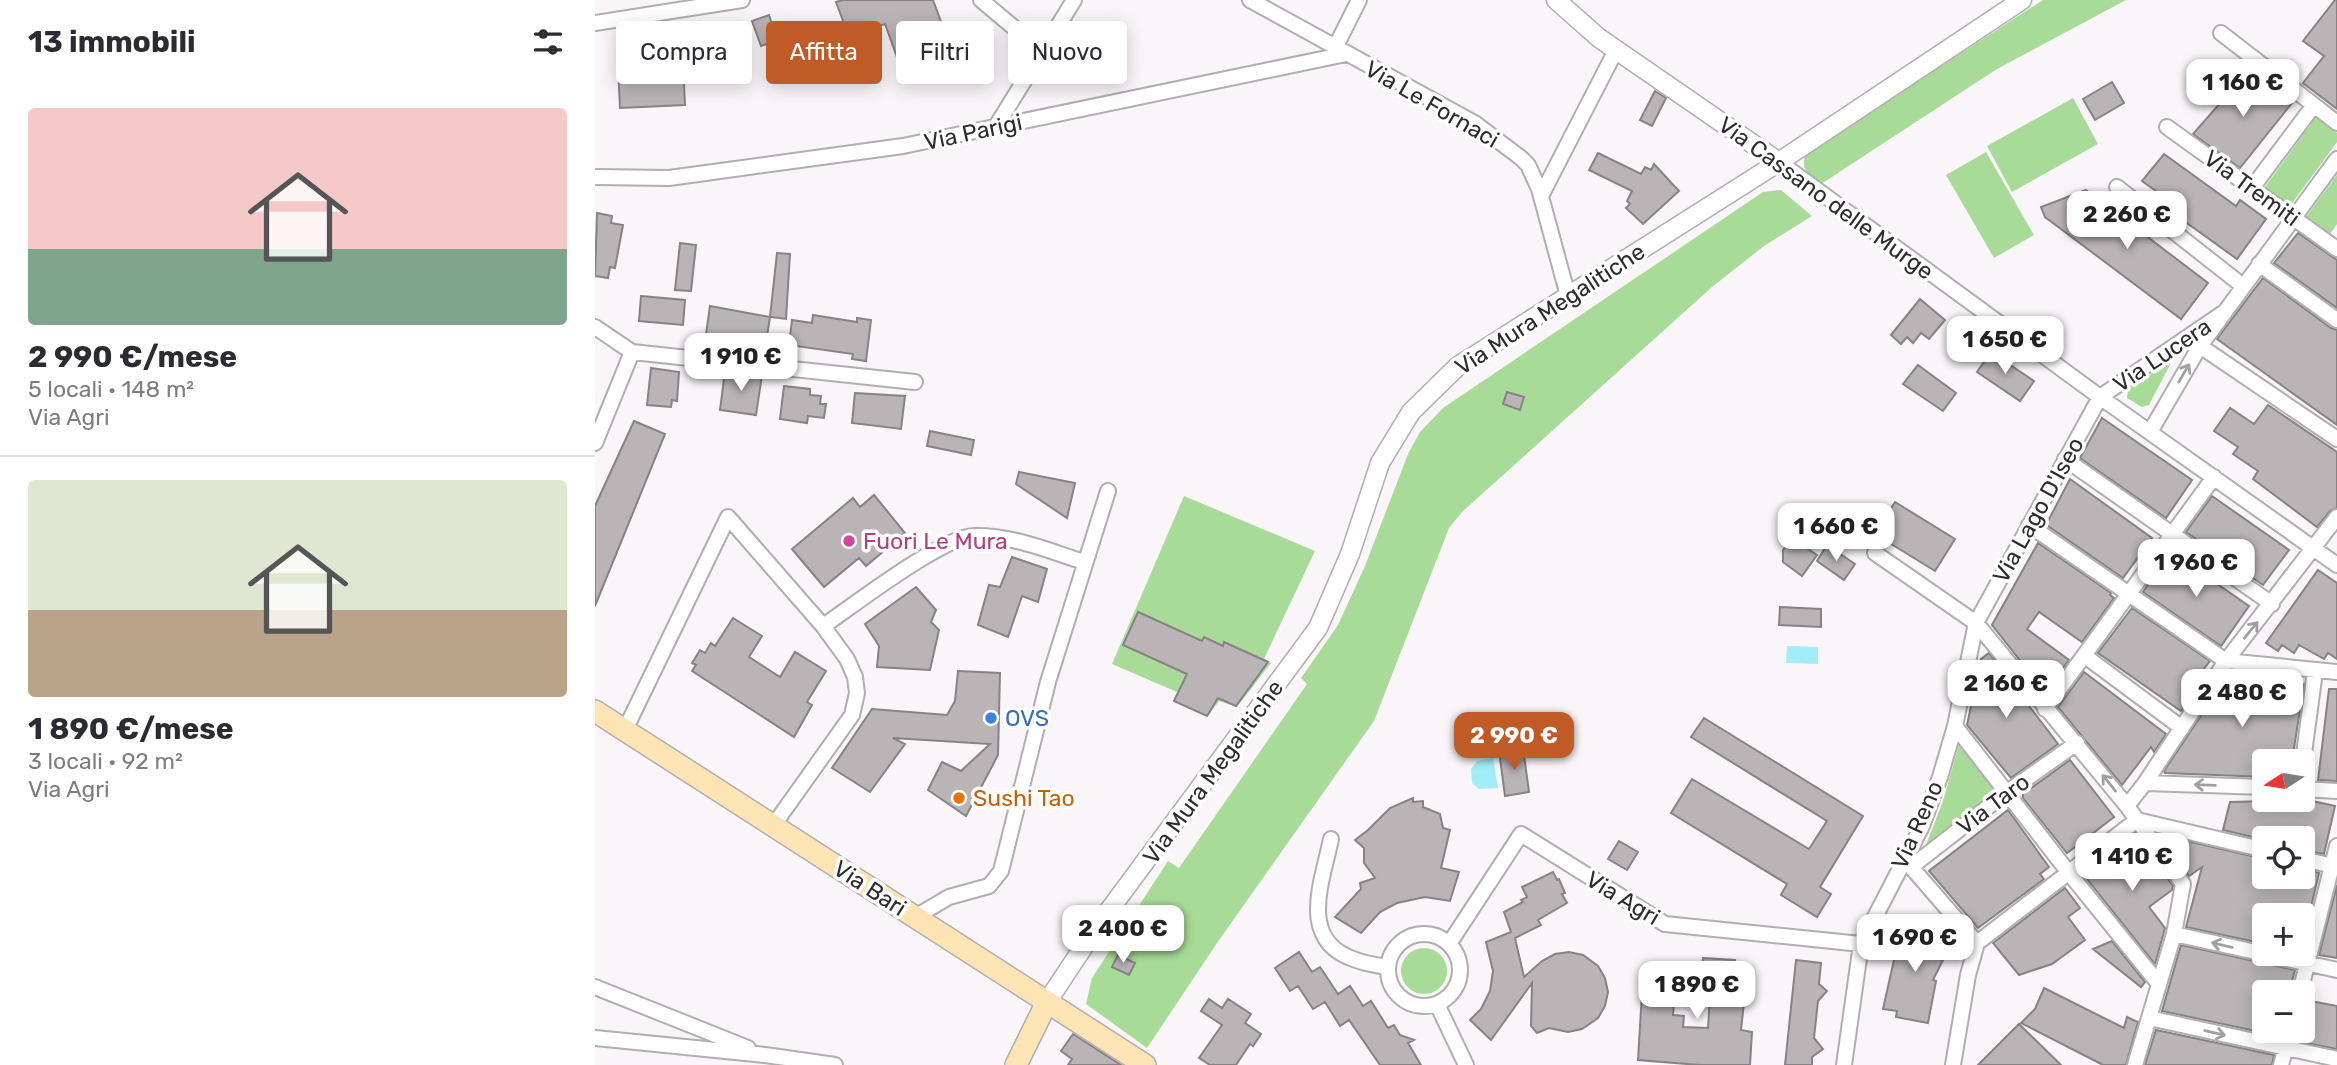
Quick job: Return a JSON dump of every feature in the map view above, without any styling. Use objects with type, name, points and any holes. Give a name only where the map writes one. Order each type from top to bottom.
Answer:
[{"type":"main road","name":"Via Bari","points":[[595,711],[1047,1002],[1137,1063]]},
{"type":"main road","name":"Via Mura Megalitiche","points":[[1016,1065],[1047,1002]]},
{"type":"street","points":[[664,13],[675,0]]},
{"type":"street","points":[[595,23],[742,0]]},
{"type":"street","points":[[981,0],[1008,23]]},
{"type":"street","points":[[1061,21],[1074,0]]},
{"type":"street","name":"Via Le Fornaci","points":[[1250,0],[1476,124],[1528,165],[1542,196],[1568,296]]},
{"type":"street","points":[[1341,51],[1359,0]]},
{"type":"street","name":"Via Cassano delle Murge","points":[[1556,0],[1616,50],[1779,162],[2100,397],[2337,565]]},
{"type":"street","name":"Via Mura Megalitiche","points":[[1047,1002],[1096,928],[1318,628],[1350,554],[1380,463],[1411,412],[1458,366],[1779,162],[2022,0]]},
{"type":"street","points":[[2221,33],[2337,123]]},
{"type":"street","points":[[1542,196],[1616,50]]},
{"type":"street","name":"Via Parigi","points":[[595,177],[669,178],[903,146],[1341,51]]},
{"type":"street","points":[[995,128],[1023,84]]},
{"type":"street","points":[[2252,188],[2313,105]]},
{"type":"street","name":"Via Tremiti","points":[[2167,127],[2336,247]]},
{"type":"street","name":"Via Lucera","points":[[2150,432],[2200,346],[2337,159]]},
{"type":"street","points":[[2117,187],[2243,286]]},
{"type":"street","points":[[2259,264],[2337,320]]},
{"type":"street","name":"Via Lucera","points":[[2100,397],[2224,313]]},
{"type":"street","points":[[595,327],[632,352],[915,382]]},
{"type":"street","points":[[2200,346],[2337,439]]},
{"type":"street","points":[[595,443],[632,352]]},
{"type":"street","name":"Via Lago D'Iseo","points":[[1976,623],[2100,397]]},
{"type":"street","points":[[2066,459],[2271,604]]},
{"type":"street","points":[[2046,709],[2214,477]]},
{"type":"street","points":[[915,917],[949,897],[989,886],[1001,871],[1041,709],[1108,491]]},
{"type":"street","points":[[625,730],[728,517],[823,626],[847,659],[855,677],[857,693],[852,715],[773,826]]},
{"type":"street","points":[[2127,806],[2226,661],[2337,517]]},
{"type":"street","points":[[2029,526],[2226,661],[2337,672]]},
{"type":"street","points":[[823,626],[938,548],[972,535],[1015,540],[1084,562]]},
{"type":"street","points":[[1875,553],[1976,623],[2127,806],[2183,884],[2174,934],[2135,1065]]},
{"type":"street","name":"Via Reno","points":[[1844,1065],[1861,944],[1907,863],[1922,826],[1955,726],[1976,623]]},
{"type":"street","points":[[2085,656],[2182,728]]},
{"type":"street","points":[[2304,749],[2315,671]]},
{"type":"street","points":[[1955,726],[2159,984]]},
{"type":"street","name":"Via Taro","points":[[1907,863],[2077,743]]},
{"type":"street","points":[[2145,783],[2252,787]]},
{"type":"street","points":[[2315,790],[2337,791]]},
{"type":"street","points":[[1953,1065],[1968,975],[1977,943],[2137,820]]},
{"type":"street","points":[[2137,820],[2252,847]]},
{"type":"street","name":"Via Agri","points":[[1449,944],[1521,834],[1665,924],[1861,944]]},
{"type":"street","points":[[1331,839],[1317,912],[1322,935],[1344,955],[1356,961],[1388,967]]},
{"type":"street","points":[[2315,936],[2335,866],[2337,846]]},
{"type":"street","points":[[2315,862],[2335,866]]},
{"type":"street","points":[[1907,863],[1977,943]]},
{"type":"street","points":[[1417,934],[1439,937],[1449,944],[1455,953],[1460,974],[1452,994],[1437,1004],[1421,1007],[1400,998],[1392,989],[1388,978],[1391,956],[1397,946],[1406,938],[1417,934]]},
{"type":"street","points":[[2174,934],[2252,952]]},
{"type":"street","points":[[2315,966],[2337,970]]},
{"type":"street","points":[[595,987],[765,1055]]},
{"type":"street","points":[[1437,1004],[1466,1065]]},
{"type":"street","points":[[2149,1018],[2337,1059]]},
{"type":"street","points":[[595,1038],[765,1055],[835,1065]]},
{"type":"street","points":[[2281,1065],[2287,1043]]},
{"type":"green space","points":[[2043,0],[2126,0],[1997,69],[1821,184],[1807,171],[1804,164],[1806,154]]},
{"type":"green space","points":[[2073,98],[2098,144],[2012,192],[1987,146]]},
{"type":"green space","points":[[2316,117],[2337,133],[2337,142],[2290,206],[2265,187]]},
{"type":"green space","points":[[1986,152],[2034,235],[1994,258],[1946,175]]},
{"type":"green space","points":[[2337,175],[2337,224],[2330,234],[2306,217]]},
{"type":"green space","points":[[1781,190],[1812,216],[1764,246],[1712,287],[1462,512],[1449,528],[1374,721],[1217,943],[1147,1048],[1086,1004],[1092,978],[1168,861],[1179,868],[1307,684],[1301,678],[1338,625],[1365,566],[1408,454],[1420,432],[1443,408],[1763,192]]},
{"type":"green space","points":[[2173,359],[2149,405],[2142,407],[2127,398],[2128,389]]},
{"type":"green space","points":[[1184,496],[1315,551],[1264,659],[1271,663],[1237,707],[1219,701],[1208,716],[1173,701],[1177,692],[1112,664]]},
{"type":"green space","points":[[1959,745],[1996,793],[1924,850],[1943,801]]},
{"type":"green space","points":[[1424,948],[1440,955],[1447,971],[1440,987],[1424,994],[1408,987],[1401,971],[1408,955]]},
{"type":"water","points":[[1787,646],[1818,647],[1818,664],[1786,663]]},
{"type":"water","points":[[1493,758],[1498,788],[1479,789],[1472,783],[1471,769],[1477,761]]},
{"type":"building","points":[[933,0],[941,21],[896,21],[896,54],[882,21],[843,21],[836,2]]},
{"type":"building","points":[[2335,0],[2337,109],[2303,83],[2324,56],[2303,41]]},
{"type":"building","points":[[769,15],[771,21],[766,21],[766,44],[761,46],[752,21]]},
{"type":"building","points":[[2249,70],[2292,103],[2240,168],[2193,134]]},
{"type":"building","points":[[2112,82],[2124,103],[2095,120],[2083,99]]},
{"type":"building","points":[[619,84],[684,84],[685,105],[620,108]]},
{"type":"building","points":[[1655,91],[1666,98],[1652,126],[1640,120]]},
{"type":"building","points":[[1598,153],[1641,174],[1645,167],[1651,170],[1654,164],[1679,191],[1643,224],[1626,208],[1630,204],[1627,201],[1632,191],[1589,170]]},
{"type":"building","points":[[2164,154],[2236,206],[2240,200],[2266,219],[2237,259],[2159,203],[2163,196],[2142,181]]},
{"type":"building","points":[[2086,190],[2208,283],[2181,319],[2045,217],[2041,207]]},
{"type":"building","points":[[597,213],[612,216],[611,223],[623,225],[615,268],[610,267],[608,278],[595,276]]},
{"type":"building","points":[[2298,233],[2337,260],[2337,308],[2274,263]]},
{"type":"building","points":[[680,243],[696,245],[691,291],[675,290]]},
{"type":"building","points":[[777,253],[790,254],[786,319],[770,317]]},
{"type":"building","points":[[2263,278],[2337,330],[2337,425],[2217,339]]},
{"type":"building","points":[[641,296],[685,300],[683,325],[639,321]]},
{"type":"building","points":[[1920,299],[1945,320],[1929,339],[1921,333],[1913,343],[1907,337],[1901,344],[1891,335]]},
{"type":"building","points":[[710,306],[770,317],[764,356],[746,354],[748,346],[705,341]]},
{"type":"building","points":[[813,315],[857,322],[857,318],[871,320],[866,361],[852,359],[853,354],[789,345],[792,320],[812,323]]},
{"type":"building","points":[[1991,352],[2034,381],[2020,401],[1977,372]]},
{"type":"building","points":[[1918,365],[1956,393],[1943,411],[1903,384]]},
{"type":"building","points":[[651,368],[679,372],[677,401],[672,400],[671,407],[647,405]]},
{"type":"building","points":[[725,371],[762,375],[756,415],[720,410]]},
{"type":"building","points":[[784,386],[810,389],[810,395],[821,396],[820,404],[826,404],[824,418],[808,416],[807,423],[780,419]]},
{"type":"building","points":[[1507,392],[1524,397],[1520,410],[1503,404]]},
{"type":"building","points":[[855,393],[905,396],[901,429],[852,423]]},
{"type":"building","points":[[2268,405],[2337,452],[2337,508],[2330,511],[2317,527],[2253,479],[2258,471],[2233,454],[2238,447],[2214,431],[2230,408],[2254,424]]},
{"type":"building","points":[[2102,418],[2192,480],[2166,518],[2080,458]]},
{"type":"building","points":[[634,421],[665,434],[595,606],[595,506]]},
{"type":"building","points":[[930,431],[974,440],[971,455],[927,446]]},
{"type":"building","points":[[1019,472],[1075,483],[1067,518],[1016,484]]},
{"type":"building","points":[[2070,479],[2152,538],[2123,578],[2048,526],[2047,523]]},
{"type":"building","name":"Fuori Le Mura","points":[[874,495],[905,533],[866,566],[859,558],[824,587],[792,549],[853,498],[860,507]]},
{"type":"building","points":[[2212,496],[2289,550],[2263,585],[2186,532]]},
{"type":"building","points":[[1895,502],[1955,539],[1935,571],[1875,534]]},
{"type":"building","points":[[1792,538],[1817,555],[1802,576],[1783,562],[1783,550]]},
{"type":"building","points":[[2038,543],[2111,593],[2114,598],[2082,642],[2039,612],[2027,629],[2069,660],[2045,692],[1992,625]]},
{"type":"building","points":[[1827,545],[1855,564],[1844,580],[1817,561]]},
{"type":"building","points":[[2171,552],[2249,606],[2221,646],[2143,592]]},
{"type":"building","points":[[1012,557],[1047,569],[1038,602],[1022,596],[1008,637],[978,625],[989,585],[1000,587]]},
{"type":"building","points":[[2318,570],[2337,583],[2337,659],[2328,653],[2324,659],[2299,645],[2294,653],[2282,645],[2278,651],[2266,643]]},
{"type":"building","points":[[916,587],[936,610],[931,622],[939,630],[930,670],[877,667],[879,646],[865,624]]},
{"type":"building","points":[[1780,607],[1821,609],[1821,627],[1779,625]]},
{"type":"building","points":[[2132,608],[2210,661],[2203,670],[2208,671],[2181,711],[2098,653]]},
{"type":"building","points":[[1138,612],[1202,641],[1204,637],[1223,646],[1224,642],[1268,662],[1236,706],[1218,698],[1207,716],[1174,701],[1187,674],[1123,645]]},
{"type":"building","points":[[733,618],[762,636],[749,657],[780,677],[795,652],[826,671],[807,702],[812,705],[794,737],[692,671],[696,665],[692,663],[700,650],[705,653],[711,643],[715,646]]},
{"type":"building","points":[[1989,653],[2058,744],[2011,778],[1967,725],[1981,659]]},
{"type":"building","points":[[958,671],[1000,673],[998,755],[966,816],[928,790],[942,762],[961,771],[990,744],[893,738],[905,744],[870,792],[832,768],[872,709],[947,715],[955,701]]},
{"type":"building","points":[[2084,672],[2166,734],[2154,752],[2151,747],[2122,785],[2058,707]]},
{"type":"building","points":[[2229,674],[2304,684],[2294,749],[2252,749],[2252,776],[2164,771]]},
{"type":"building","points":[[2329,689],[2337,689],[2337,781],[2318,780]]},
{"type":"building","points":[[1704,718],[1863,816],[1820,887],[1831,894],[1817,917],[1781,895],[1787,884],[1671,813],[1692,779],[1809,849],[1827,821],[1691,737]]},
{"type":"building","points":[[1523,748],[1529,792],[1505,796],[1499,751]]},
{"type":"building","points":[[2070,760],[2114,817],[2067,853],[2023,798],[2023,794]]},
{"type":"building","points":[[1413,798],[1413,802],[1423,801],[1423,807],[1440,814],[1443,828],[1450,830],[1441,868],[1459,872],[1450,901],[1425,897],[1397,903],[1380,912],[1361,933],[1335,917],[1361,889],[1360,883],[1375,878],[1364,863],[1364,848],[1355,840],[1390,808]]},
{"type":"building","points":[[2252,801],[2252,812],[2315,812],[2315,802],[2335,806],[2324,854],[2315,852],[2315,826],[2252,826],[2252,837],[2223,830],[2230,802]]},
{"type":"building","points":[[2008,810],[2049,867],[2040,874],[2044,879],[1978,928],[1929,871]]},
{"type":"building","points":[[2131,837],[2163,878],[2164,874],[2173,886],[2172,890],[2149,907],[2165,928],[2155,964],[2083,874]]},
{"type":"building","points":[[2169,837],[2252,856],[2252,889],[2315,889],[2315,872],[2319,873],[2312,903],[2252,903],[2252,941],[2186,927],[2202,867],[2189,876],[2168,846]]},
{"type":"building","points":[[1619,841],[1638,852],[1627,870],[1608,859]]},
{"type":"building","points":[[1553,872],[1557,880],[1559,879],[1567,903],[1538,920],[1541,925],[1515,938],[1524,977],[1542,961],[1555,954],[1569,952],[1583,955],[1598,966],[1605,978],[1608,992],[1605,1006],[1598,1018],[1582,1029],[1568,1032],[1549,1028],[1537,1033],[1531,1026],[1532,983],[1491,1040],[1470,1020],[1481,1009],[1490,991],[1493,971],[1486,942],[1511,932],[1504,912],[1527,897],[1522,887]]},
{"type":"building","points":[[2337,885],[2337,958],[2319,955]]},
{"type":"building","points":[[2065,888],[2080,908],[2068,917],[2085,940],[2052,964],[2019,975],[1993,943]]},
{"type":"building","points":[[1912,922],[1930,926],[1929,936],[1947,942],[1944,958],[1933,980],[1936,981],[1928,1023],[1896,1017],[1897,1011],[1883,1009],[1896,951],[1903,936],[1908,938]]},
{"type":"building","points":[[2112,941],[2145,982],[2141,987],[2093,949]]},
{"type":"building","points":[[2181,945],[2252,961],[2252,966],[2277,966],[2295,970],[2292,980],[2252,980],[2252,1030],[2162,1011]]},
{"type":"building","points":[[1299,952],[1312,972],[1320,967],[1338,994],[1350,986],[1363,1006],[1371,1001],[1388,1028],[1394,1025],[1400,1035],[1414,1040],[1408,1043],[1421,1065],[1380,1065],[1349,1020],[1340,1026],[1325,1002],[1313,1009],[1298,986],[1290,991],[1275,968]]},
{"type":"building","points":[[1118,955],[1135,963],[1129,975],[1112,967]]},
{"type":"building","points":[[1703,958],[1735,960],[1734,965],[1748,966],[1741,1030],[1752,1032],[1750,1065],[1699,1065],[1638,1060],[1643,976],[1676,978],[1673,1015],[1684,1016],[1683,1027],[1708,1028],[1711,979],[1701,979]]},
{"type":"building","points":[[1796,960],[1821,963],[1819,984],[1827,991],[1818,1001],[1814,1038],[1823,1049],[1812,1057],[1812,1065],[1785,1065]]},
{"type":"building","points":[[2044,988],[2124,1028],[2127,1017],[2138,1022],[2126,1065],[2103,1065],[2021,1023],[2035,1009]]},
{"type":"building","points":[[1209,999],[1222,1008],[1228,999],[1251,1014],[1245,1023],[1261,1034],[1253,1046],[1250,1044],[1236,1065],[1210,1065],[1199,1058],[1222,1025],[1201,1011]]},
{"type":"building","points":[[2315,1002],[2337,1006],[2337,1049],[2307,1043],[2315,1043]]},
{"type":"building","points":[[2019,1024],[2061,1065],[1978,1065]]},
{"type":"building","points":[[2156,1030],[2274,1055],[2272,1065],[2145,1065]]},
{"type":"building","points":[[1073,1034],[1121,1065],[1068,1065],[1072,1059],[1061,1051]]},
{"type":"place","name":"Fuori Le Mura","points":[[849,541]]},
{"type":"place","name":"OVS","points":[[991,718]]},
{"type":"place","name":"Sushi Tao","points":[[959,798]]}]
